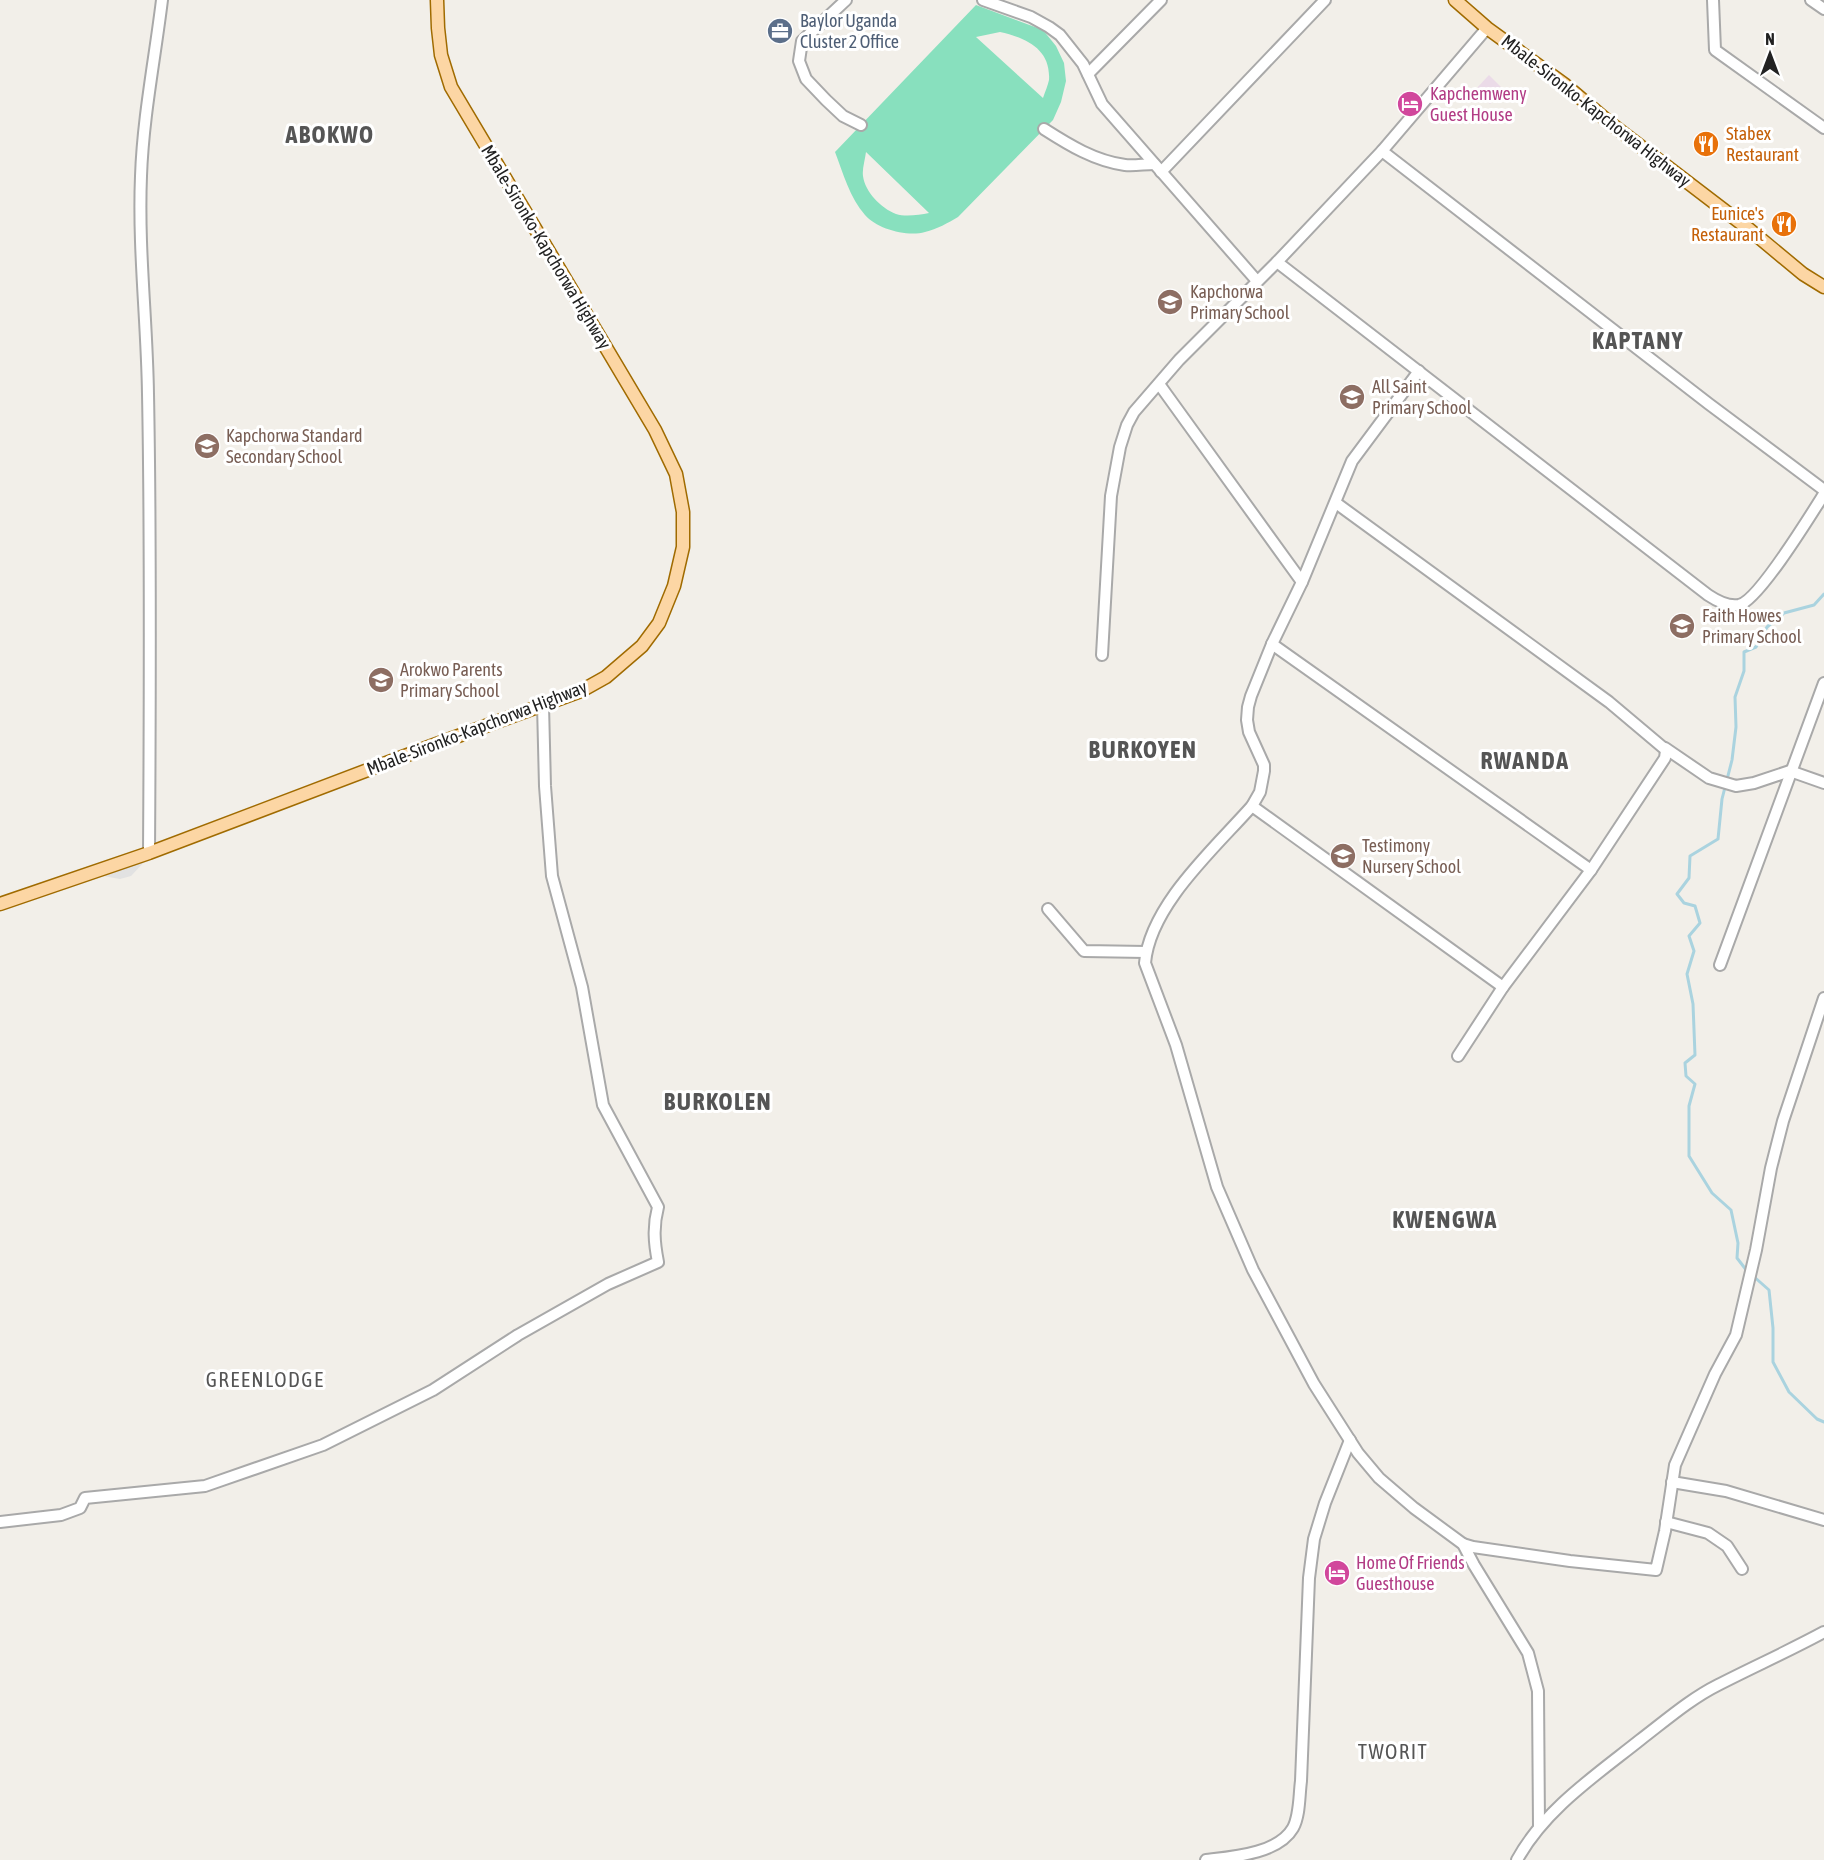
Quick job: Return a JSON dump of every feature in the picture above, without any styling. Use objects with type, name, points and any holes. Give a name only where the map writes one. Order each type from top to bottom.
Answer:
[{"type":"main road","name":"Mbale-Sironko-Kapchorwa Highway","points":[[0,904],[148,853],[581,691],[606,677],[642,646],[659,623],[674,586],[683,547],[683,512],[676,474],[655,430],[452,87],[441,55],[437,0]]},
{"type":"main road","name":"Mbale-Sironko-Kapchorwa Highway","points":[[1455,0],[1487,28],[1564,84],[1610,123],[1751,231],[1803,274],[1824,287]]},
{"type":"street","points":[[148,853],[148,391],[140,235],[144,134],[162,0]]},
{"type":"street","points":[[846,0],[802,41],[799,61],[806,79],[826,100],[843,116],[861,125]]},
{"type":"street","points":[[983,0],[1031,17],[1060,35],[1088,74],[1102,104],[1257,281]]},
{"type":"street","points":[[1088,74],[1161,0]]},
{"type":"street","points":[[1158,168],[1325,0]]},
{"type":"street","points":[[1713,0],[1715,50],[1824,128]]},
{"type":"street","points":[[1811,0],[1824,9]]},
{"type":"street","points":[[1102,655],[1111,496],[1120,447],[1134,412],[1179,360],[1277,262],[1382,150],[1487,28]]},
{"type":"street","points":[[1044,129],[1091,156],[1126,165],[1158,168]]},
{"type":"street","points":[[1277,262],[1708,595],[1727,604],[1740,604],[1754,594],[1801,531],[1824,492],[1382,150]]},
{"type":"street","points":[[1419,371],[1352,461],[1302,582],[1272,644],[1248,707],[1249,732],[1264,765],[1260,792],[1252,806],[1173,894],[1146,952],[1145,963],[1176,1045],[1217,1187],[1253,1270],[1314,1384],[1358,1453],[1379,1478],[1414,1508],[1463,1544],[1570,1561],[1656,1570],[1675,1465],[1715,1374],[1736,1335],[1783,1121],[1824,998]]},
{"type":"street","points":[[1159,384],[1302,582]]},
{"type":"street","points":[[1336,503],[1609,702],[1665,748],[1709,778],[1736,786],[1754,783],[1790,771],[1824,783]]},
{"type":"street","points":[[1272,644],[1591,870]]},
{"type":"street","points":[[1720,965],[1824,683]]},
{"type":"street","points":[[0,1522],[61,1515],[80,1508],[85,1498],[205,1486],[323,1445],[433,1390],[518,1335],[608,1284],[658,1262],[653,1224],[658,1207],[603,1105],[582,987],[552,876],[545,786],[543,705]]},
{"type":"street","points":[[1458,1056],[1503,987],[1591,870],[1665,758],[1667,753],[1665,748]]},
{"type":"street","points":[[1252,806],[1503,987]]},
{"type":"street","points":[[1048,909],[1084,951],[1146,952]]},
{"type":"street","points":[[1206,1860],[1262,1850],[1277,1844],[1294,1827],[1301,1781],[1309,1578],[1314,1539],[1325,1503],[1350,1440]]},
{"type":"street","points":[[1672,1482],[1726,1491],[1824,1520]]},
{"type":"street","points":[[1666,1522],[1708,1533],[1727,1546],[1742,1569]]},
{"type":"street","points":[[1463,1544],[1528,1653],[1533,1670],[1538,1691],[1539,1827]]},
{"type":"street","points":[[1517,1860],[1539,1827],[1582,1787],[1690,1703],[1716,1686],[1824,1632]]},
{"type":"shaded area","points":[[1489,75],[1504,90],[1490,104],[1475,90]]},
{"type":"shaded area","points":[[145,861],[131,876],[120,879],[103,876]]},
{"type":"green space","points":[[976,5],[1043,30],[1056,46],[1064,63],[1066,81],[1061,102],[1053,120],[958,217],[934,229],[918,233],[901,233],[870,220],[851,193],[835,152]],"holes":[[[1000,32],[1027,42],[1035,47],[1046,60],[1049,80],[1043,98],[976,37]],[[866,152],[929,213],[900,215],[879,204],[864,182]]]},
{"type":"waterway","points":[[1747,1271],[1737,1258],[1738,1243],[1731,1210],[1712,1193],[1689,1156],[1689,1106],[1695,1084],[1686,1076],[1685,1063],[1695,1055],[1693,1004],[1687,974],[1694,951],[1689,936],[1700,923],[1695,906],[1684,903],[1677,894],[1689,878],[1690,856],[1718,839],[1722,799],[1732,760],[1736,727],[1735,697],[1744,671],[1744,652],[1756,647],[1767,627],[1784,613],[1814,605],[1824,594]]},
{"type":"waterway","points":[[1752,1275],[1769,1290],[1773,1328],[1773,1362],[1789,1392],[1817,1419],[1824,1422]]},
{"type":"place","name":"Baylor Uganda Cluster 2 Office","points":[[780,31]]},
{"type":"place","name":"Kapchemweny Guest House","points":[[1410,104]]},
{"type":"place","name":"Stabex Restaurant","points":[[1706,144]]},
{"type":"place","name":"Eunice's Restaurant","points":[[1784,224]]},
{"type":"place","name":"Kapchorwa Primary School","points":[[1170,302]]},
{"type":"place","name":"All Saint Primary School","points":[[1352,397]]},
{"type":"place","name":"Kapchorwa Standard Secondary School","points":[[207,446]]},
{"type":"place","name":"Faith Howes Primary School","points":[[1682,626]]},
{"type":"place","name":"Arokwo Parents Primary School","points":[[381,680]]},
{"type":"place","name":"Testimony Nursery School","points":[[1343,856]]},
{"type":"place","name":"Home Of Friends Guesthouse","points":[[1337,1573]]},
{"type":"district","name":"ABOKWO","points":[[330,135]]},
{"type":"district","name":"KAPTANY","points":[[1638,341]]},
{"type":"district","name":"BURKOYEN","points":[[1143,750]]},
{"type":"district","name":"RWANDA","points":[[1525,761]]},
{"type":"district","name":"BURKOLEN","points":[[718,1102]]},
{"type":"district","name":"KWENGWA","points":[[1445,1220]]},
{"type":"district","name":"GREENLODGE","points":[[265,1380]]},
{"type":"district","name":"TWORIT","points":[[1393,1752]]}]
